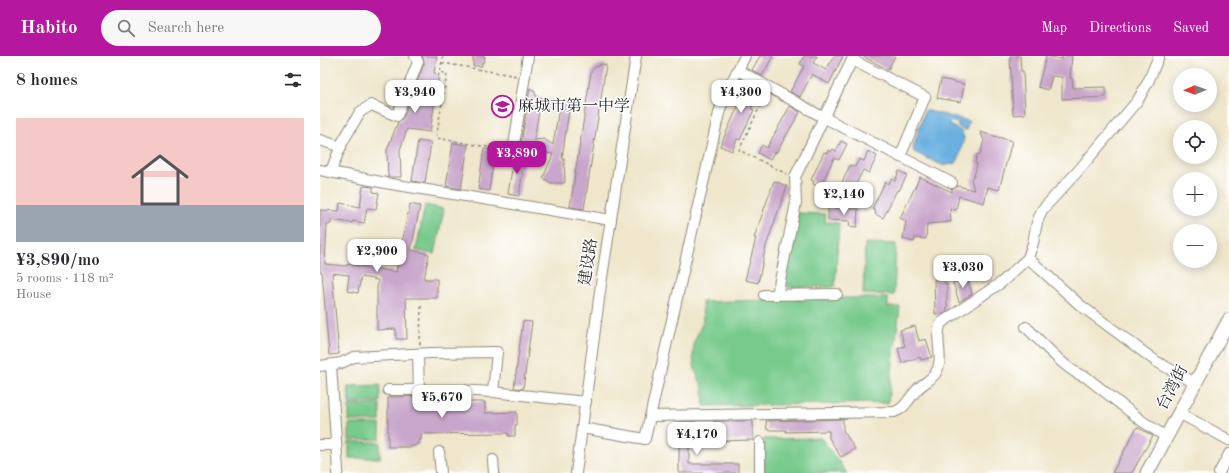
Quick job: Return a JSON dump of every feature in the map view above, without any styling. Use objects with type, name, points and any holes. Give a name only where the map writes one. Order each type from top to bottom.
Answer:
[{"type":"main road","name":"台湾街","points":[[1147,473],[1195,383],[1225,335],[1229,320]]},
{"type":"street","points":[[331,171],[341,147],[360,112],[371,105],[396,116],[418,62],[415,56]]},
{"type":"street","points":[[513,151],[528,56]]},
{"type":"street","name":"建设路","points":[[576,473],[601,284],[636,56]]},
{"type":"street","points":[[582,428],[645,439],[715,128],[726,93],[745,56]]},
{"type":"street","points":[[650,416],[898,411],[906,405],[915,392],[931,379],[938,368],[940,358],[938,331],[941,323],[1002,282],[1028,258],[1033,243],[1037,222],[1042,210],[1078,171],[1138,100],[1148,82],[1159,56]]},
{"type":"street","points":[[777,295],[796,204],[795,177],[853,58],[925,97],[900,157]]},
{"type":"street","points":[[738,70],[952,184]]},
{"type":"street","points":[[320,140],[341,147]]},
{"type":"street","points":[[320,170],[391,184],[611,220]]},
{"type":"street","points":[[1028,258],[1080,306],[1157,362],[1195,383]]},
{"type":"street","points":[[764,295],[837,294]]},
{"type":"street","points":[[1026,327],[1079,376],[1086,377],[1142,421],[1166,437]]},
{"type":"street","points":[[320,366],[341,363],[354,357],[418,355],[431,353],[497,352],[493,392]]},
{"type":"street","points":[[418,355],[419,390]]},
{"type":"street","points":[[331,364],[337,473]]},
{"type":"street","points":[[388,390],[457,390],[493,392],[586,402]]},
{"type":"street","points":[[1179,413],[1229,440]]},
{"type":"street","points":[[760,442],[760,473]]},
{"type":"street","points":[[320,445],[336,445]]},
{"type":"street","points":[[439,452],[441,473]]},
{"type":"street","points":[[1219,473],[1229,454]]},
{"type":"street","points":[[493,460],[494,473]]},
{"type":"path","points":[[443,56],[440,72],[447,74],[436,138],[513,151]]},
{"type":"path","points":[[442,63],[525,77]]},
{"type":"path","points":[[769,87],[739,150],[795,177]]},
{"type":"path","points":[[418,355],[420,342],[421,304]]},
{"type":"green space","points":[[425,205],[444,209],[435,254],[416,250]]},
{"type":"green space","points":[[797,213],[825,214],[825,222],[839,223],[835,286],[785,287]]},
{"type":"green space","points":[[865,243],[896,244],[894,295],[863,294]]},
{"type":"green space","points":[[888,298],[888,307],[900,307],[888,403],[704,406],[703,388],[695,370],[693,357],[694,342],[703,322],[702,302]]},
{"type":"green space","points":[[380,385],[380,402],[349,403],[348,386]]},
{"type":"green space","points":[[380,404],[380,421],[349,421],[349,405]]},
{"type":"green space","points":[[349,424],[380,424],[380,439],[349,440]]},
{"type":"green space","points":[[821,438],[847,473],[764,473],[764,439]]},
{"type":"green space","points":[[349,442],[380,442],[380,458],[349,458]]},
{"type":"water","points":[[925,110],[969,121],[966,130],[963,130],[957,125],[958,123],[950,121],[949,125],[962,132],[964,138],[956,163],[944,166],[914,152],[913,148]]},
{"type":"building","points":[[422,56],[437,56],[434,73],[439,74],[430,132],[407,129],[400,150],[401,177],[388,177],[387,150],[398,122],[403,118],[424,64]]},
{"type":"building","points":[[473,56],[485,56],[482,66],[473,66]]},
{"type":"building","points":[[760,56],[773,56],[762,76],[752,70]]},
{"type":"building","points":[[804,56],[817,56],[813,63],[826,70],[834,56],[843,56],[829,84],[812,74],[800,97],[790,92],[804,66],[800,64]]},
{"type":"building","points":[[862,56],[895,56],[888,70]]},
{"type":"building","points":[[1010,56],[1020,56],[1021,71],[1023,71],[1025,114],[1013,115]]},
{"type":"building","points":[[1046,56],[1062,59],[1062,56],[1072,56],[1070,78],[1072,78],[1073,88],[1106,87],[1106,97],[1062,99],[1062,77],[1052,76],[1048,90],[1038,87]]},
{"type":"building","points":[[602,64],[606,65],[584,209],[570,207],[591,72],[595,67]]},
{"type":"building","points":[[741,79],[760,90],[751,109],[754,110],[740,140],[737,139],[732,151],[720,146],[741,100],[733,97]]},
{"type":"building","points":[[941,79],[964,84],[961,102],[937,98]]},
{"type":"building","points":[[530,88],[534,91],[537,97],[570,103],[562,158],[564,159],[565,182],[551,183],[543,178],[553,154],[542,152],[543,147],[532,146],[529,150],[523,152],[521,144]],"holes":[[[540,105],[559,108],[553,145],[544,139],[534,140]]]},
{"type":"building","points":[[790,106],[800,112],[776,153],[774,152],[770,160],[758,153],[762,145],[767,148]]},
{"type":"building","points":[[980,132],[1012,141],[999,190],[988,187],[984,203],[959,196],[956,210],[950,208],[951,222],[927,224],[926,239],[915,238],[914,242],[903,239],[906,221],[900,218],[920,177],[952,192],[952,189],[958,186],[974,190],[971,179],[974,176],[977,164],[975,163],[977,154],[980,155],[984,140]]},
{"type":"building","points":[[418,141],[431,143],[425,183],[412,181]]},
{"type":"building","points":[[841,141],[847,144],[839,160],[834,158],[820,187],[813,184],[814,181],[811,180],[824,152],[827,153],[828,150],[831,152],[833,149],[836,151]]},
{"type":"building","points":[[453,143],[468,145],[461,189],[446,186]]},
{"type":"building","points":[[484,149],[495,151],[489,191],[478,189]]},
{"type":"building","points":[[868,151],[877,156],[869,173],[863,170],[848,200],[841,197],[842,194],[838,191],[850,165],[855,167],[859,159],[864,161]]},
{"type":"building","points":[[518,155],[525,156],[519,196],[508,194],[514,157]]},
{"type":"building","points":[[899,171],[907,175],[899,191],[897,190],[883,218],[875,214],[876,211],[872,209],[885,182],[889,184],[891,179],[895,181]]},
{"type":"building","points":[[774,181],[787,186],[766,246],[758,283],[745,280],[756,238],[754,238]]},
{"type":"building","points":[[363,186],[373,187],[373,192],[379,193],[376,209],[367,208],[364,223],[331,220],[331,224],[327,224],[325,264],[347,266],[347,264],[396,272],[410,204],[420,206],[411,250],[429,254],[424,279],[437,279],[437,298],[406,298],[407,339],[396,339],[396,329],[377,330],[378,280],[361,277],[358,293],[347,291],[349,275],[332,273],[339,354],[329,355],[322,272],[320,272],[320,210],[339,211],[340,203],[360,207]]},
{"type":"building","points":[[828,208],[858,209],[857,227],[849,226],[850,221],[828,220]]},
{"type":"building","points":[[967,278],[972,294],[959,302],[953,282]]},
{"type":"building","points":[[945,279],[945,284],[947,284],[947,311],[943,314],[935,314],[934,280]]},
{"type":"building","points":[[523,321],[532,322],[523,389],[514,388]]},
{"type":"building","points":[[915,326],[919,341],[926,339],[932,357],[921,360],[920,357],[902,363],[898,348],[905,346],[900,330]]},
{"type":"building","points":[[440,396],[440,402],[485,402],[485,413],[517,412],[515,436],[508,436],[508,433],[421,434],[419,444],[411,447],[388,447],[388,397]]},
{"type":"building","points":[[843,419],[843,430],[855,449],[841,457],[829,438],[829,431],[786,432],[786,430],[767,430],[766,421]]},
{"type":"building","points":[[715,421],[753,421],[753,440],[715,441]]},
{"type":"building","points":[[679,422],[696,422],[696,430],[689,430],[689,464],[738,464],[738,473],[679,473]]},
{"type":"building","points":[[1137,427],[1153,436],[1132,473],[1112,473]]},
{"type":"place","name":"麻城市第一中学","points":[[503,107]]}]
